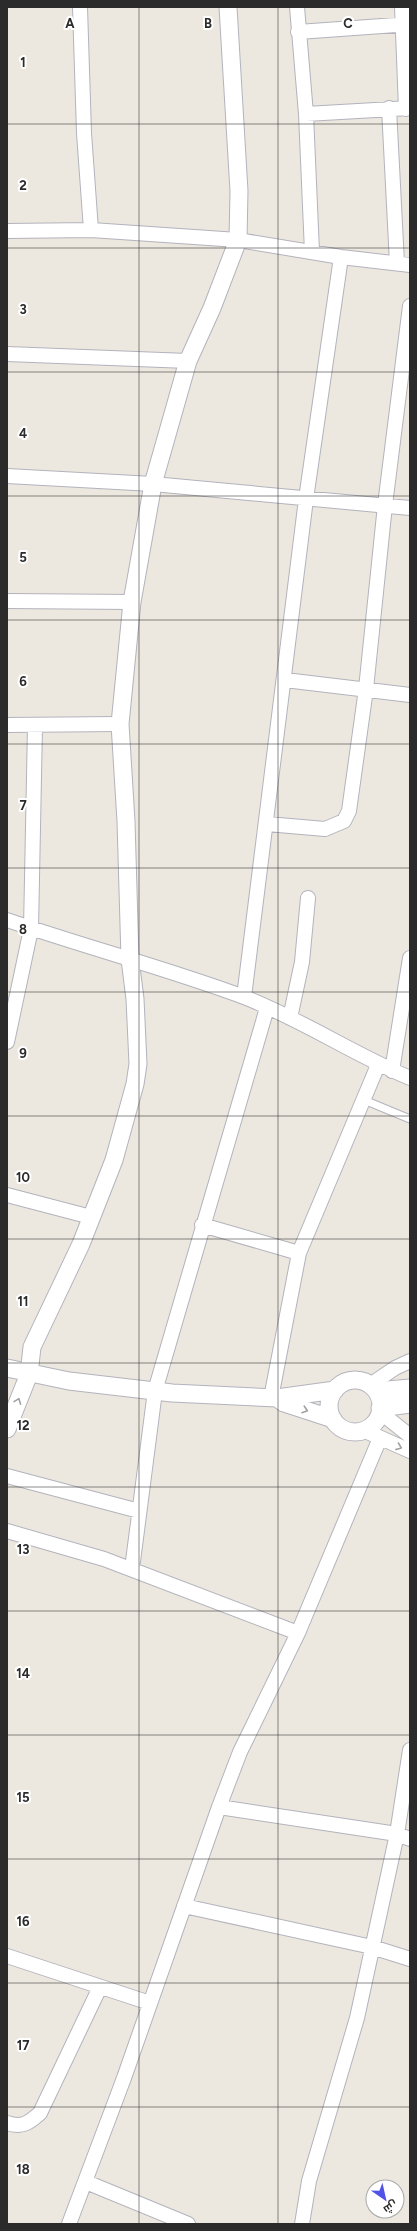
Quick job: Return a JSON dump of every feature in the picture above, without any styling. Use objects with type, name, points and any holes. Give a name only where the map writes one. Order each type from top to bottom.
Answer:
[{"type":"street","points":[[80,7],[84,133],[91,230]]},
{"type":"street","points":[[7,1429],[28,1374],[32,1347],[91,1217],[114,1160],[135,1084],[138,1064],[135,999],[130,959],[126,821],[120,724],[132,602],[153,484],[188,361],[212,308],[238,240],[238,191],[228,7]]},
{"type":"street","points":[[297,7],[306,114],[312,252]]},
{"type":"street","points":[[306,114],[408,108],[407,24],[402,7]]},
{"type":"street","points":[[298,32],[407,24]]},
{"type":"street","points":[[7,231],[91,230],[238,240],[341,257],[404,264],[389,108]]},
{"type":"street","points":[[244,997],[285,680],[306,498],[341,257]]},
{"type":"street","points":[[267,824],[325,829],[344,821],[349,812],[366,689],[385,505],[410,306]]},
{"type":"street","points":[[7,354],[188,361]]},
{"type":"street","points":[[7,476],[153,484],[410,508]]},
{"type":"street","points":[[7,601],[132,602]]},
{"type":"street","points":[[285,680],[410,695]]},
{"type":"street","points":[[7,725],[35,726],[120,724]]},
{"type":"street","points":[[7,1042],[31,928],[35,726]]},
{"type":"street","points":[[290,1018],[302,962],[308,898]]},
{"type":"street","points":[[7,920],[244,997],[290,1018],[392,1071],[410,1078]]},
{"type":"street","points":[[392,1071],[410,958]]},
{"type":"street","points":[[132,1569],[154,1392],[266,1008]]},
{"type":"street","points":[[274,1398],[299,1253],[378,1064]]},
{"type":"street","points":[[7,1195],[91,1217]]},
{"type":"street","points":[[202,1225],[299,1253]]},
{"type":"street","points":[[7,1368],[32,1347]]},
{"type":"street","points":[[373,1388],[395,1368],[410,1361]]},
{"type":"street","points":[[7,1368],[28,1374],[82,1383],[154,1392],[274,1398],[335,1390]]},
{"type":"street","points":[[333,1419],[330,1407],[335,1390],[341,1384],[353,1380],[373,1388],[410,1388]]},
{"type":"street","points":[[363,1430],[375,1422],[380,1410],[380,1399],[373,1388]]},
{"type":"street","points":[[274,1398],[284,1403],[333,1419],[346,1430],[363,1430],[410,1451]]},
{"type":"street","points":[[380,1410],[410,1404]]},
{"type":"street","points":[[380,1410],[410,1436]]},
{"type":"street","points":[[69,2224],[86,2182],[219,1807],[240,1752],[298,1632],[380,1438]]},
{"type":"street","points":[[7,1476],[139,1511]]},
{"type":"street","points":[[7,1531],[104,1559],[298,1632]]},
{"type":"street","points":[[302,2224],[308,2181],[357,2018],[372,1947],[403,1836],[410,1750]]},
{"type":"street","points":[[219,1807],[403,1836]]},
{"type":"street","points":[[184,1906],[372,1947],[410,1959]]},
{"type":"street","points":[[7,1956],[150,2003]]},
{"type":"street","points":[[7,2123],[22,2126],[30,2122],[40,2113],[100,1987]]},
{"type":"street","points":[[86,2182],[166,2220],[188,2224]]},
{"type":"lane","points":[[364,1100],[410,1119]]}]
